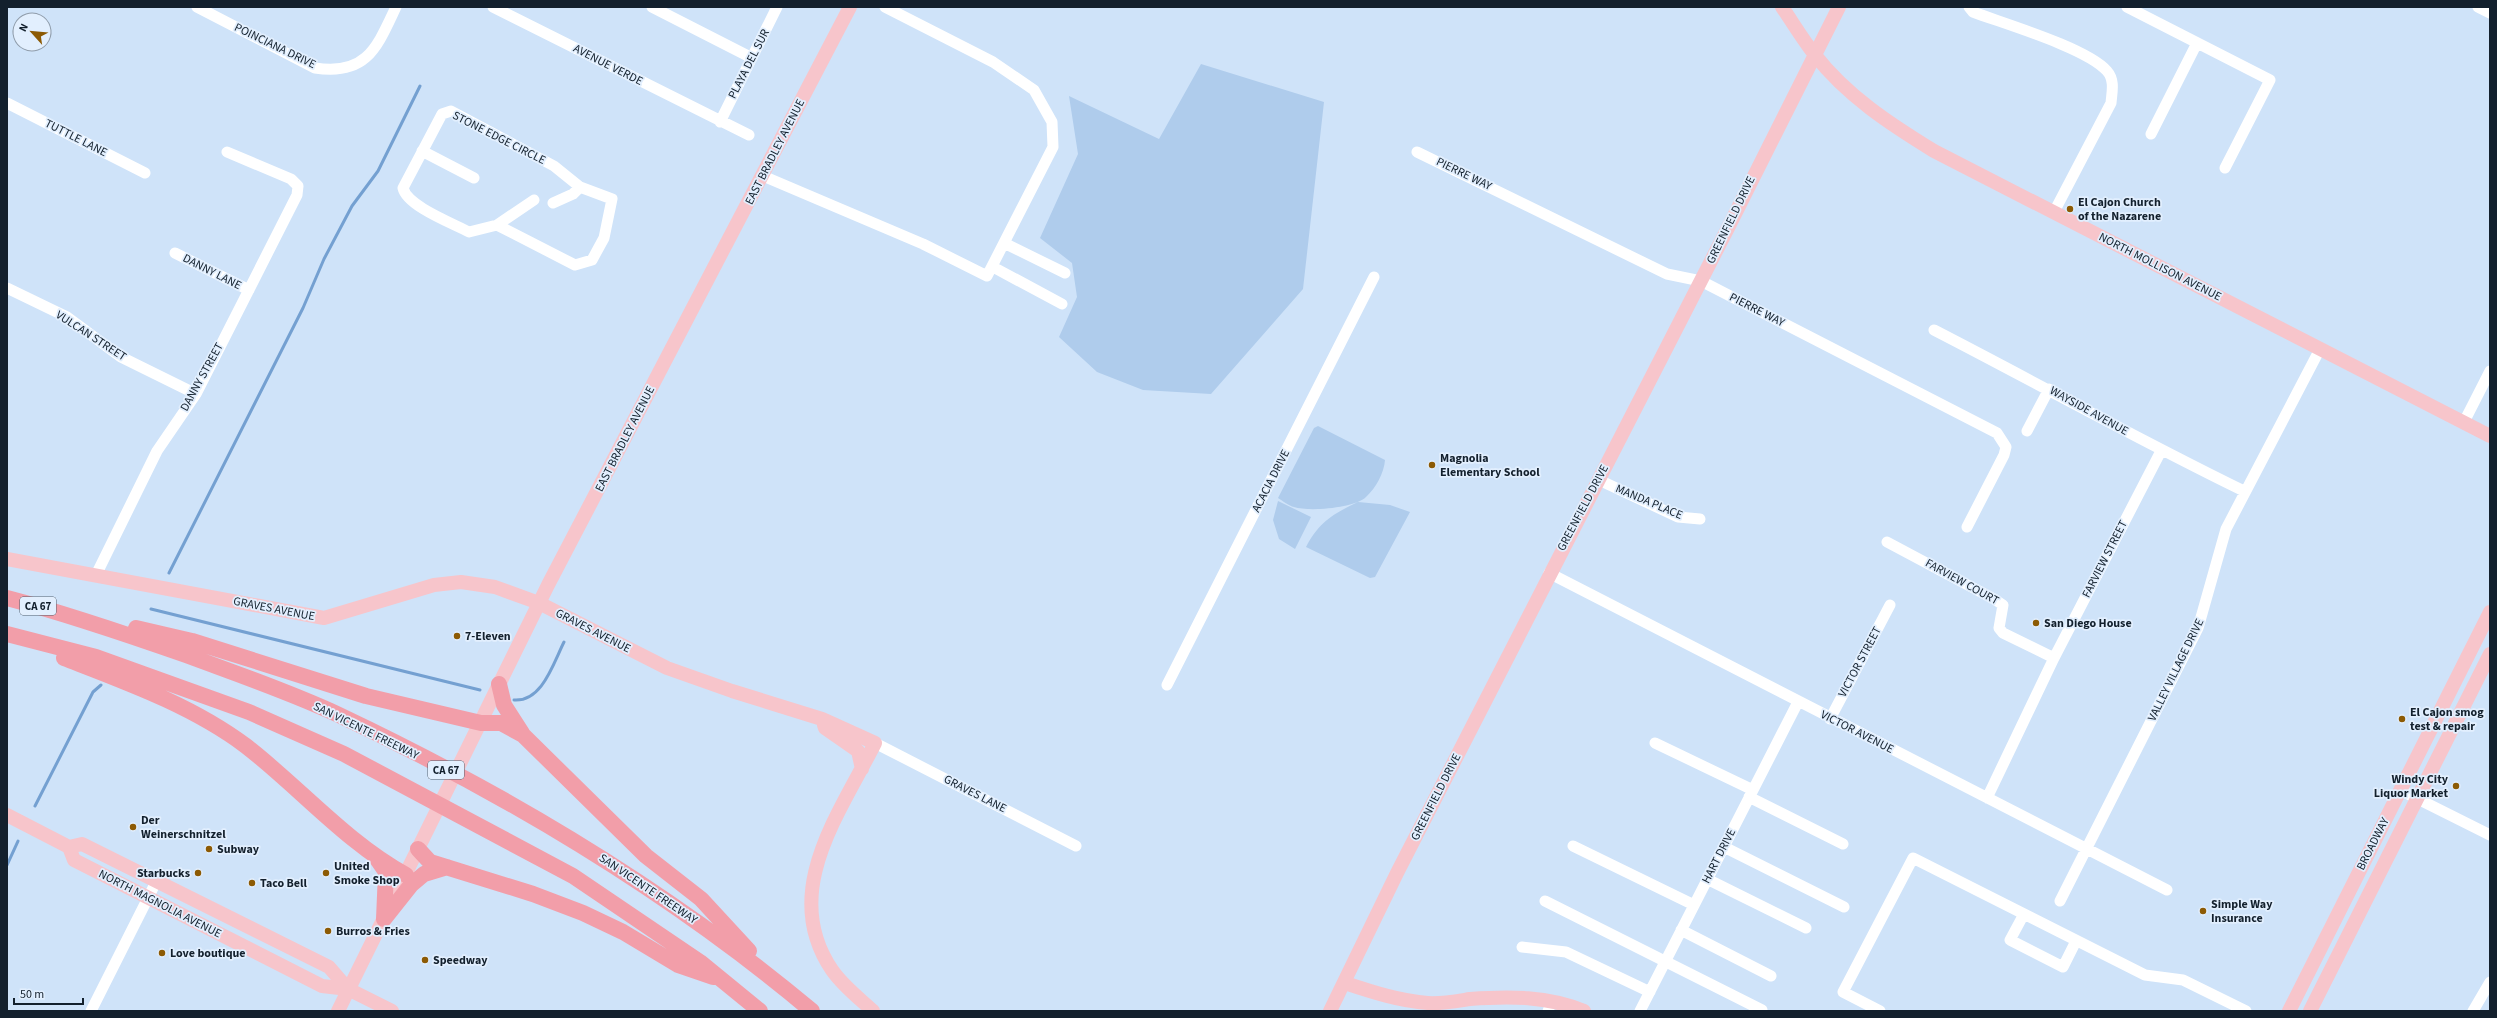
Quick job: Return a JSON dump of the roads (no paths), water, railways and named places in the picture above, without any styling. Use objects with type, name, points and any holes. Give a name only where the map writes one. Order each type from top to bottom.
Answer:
[{"type":"highway","name":"SAN VICENTE FREEWAY","points":[[7,598],[70,614],[268,686],[339,715],[544,823],[601,857],[677,908],[788,991],[812,1011]]},
{"type":"highway","points":[[70,614],[192,641],[366,696],[481,723],[500,723],[523,735]]},
{"type":"highway","points":[[7,635],[143,689],[206,721],[245,746],[368,849],[406,875]]},
{"type":"highway","name":"CA 67","points":[[7,635],[96,657],[249,712],[344,754],[573,876],[700,962],[760,1011]]},
{"type":"highway","points":[[499,684],[504,704],[523,735],[646,856],[701,899],[788,991]]},
{"type":"highway","points":[[368,849],[386,872],[384,919]]},
{"type":"highway","points":[[418,849],[430,862],[533,894],[583,913],[623,932],[678,965],[724,981]]},
{"type":"highway","points":[[384,919],[411,885],[424,874],[447,867]]},
{"type":"main road","name":"EAST BRADLEY AVENUE","points":[[338,1011],[539,603],[850,7]]},
{"type":"main road","name":"NORTH MOLLISON AVENUE","points":[[1782,7],[1815,55],[1861,102],[1890,124],[1934,151],[2490,436]]},
{"type":"main road","name":"GREENFIELD DRIVE","points":[[1330,1011],[1345,983],[1397,873],[1701,281],[1839,7]]},
{"type":"main road","name":"GRAVES AVENUE","points":[[7,559],[324,618],[444,583],[461,582],[495,586],[539,603],[673,670],[822,719],[875,743]]},
{"type":"main road","name":"BROADWAY","points":[[2289,1011],[2490,612]]},
{"type":"main road","name":"BROADWAY","points":[[2310,1011],[2490,654]]},
{"type":"main road","points":[[822,719],[825,728],[858,751],[862,769]]},
{"type":"main road","points":[[873,1011],[838,977],[828,964],[815,935],[810,908],[812,884],[817,859],[875,743]]},
{"type":"main road","name":"NORTH MAGNOLIA AVENUE","points":[[7,815],[69,847],[82,844],[157,880],[329,967],[348,989]]},
{"type":"main road","name":"NORTH MAGNOLIA AVENUE","points":[[69,847],[74,860],[148,898],[322,986],[348,989],[392,1011]]},
{"type":"main road","points":[[1345,983],[1381,994],[1428,1003],[1493,998],[1584,1011]]},
{"type":"street","name":"POINCIANA DRIVE","points":[[197,7],[315,68],[328,70],[346,69],[367,58],[378,44],[396,7]]},
{"type":"street","points":[[652,7],[752,58]]},
{"type":"street","name":"PLAYA DEL SUR","points":[[720,122],[778,7]]},
{"type":"street","points":[[763,176],[909,238],[986,276],[993,267],[1052,147],[1052,122],[1034,90],[993,62],[885,7]]},
{"type":"street","points":[[1969,7],[1973,12],[2072,49],[2108,71],[2113,84],[2111,103],[2054,212]]},
{"type":"street","points":[[2127,7],[2270,80],[2225,168]]},
{"type":"street","points":[[2478,7],[2490,13]]},
{"type":"street","name":"AVENUE VERDE","points":[[495,8],[720,122],[749,135]]},
{"type":"street","points":[[2151,134],[2197,43]]},
{"type":"street","name":"TUTTLE LANE","points":[[7,103],[145,172]]},
{"type":"street","name":"STONE EDGE CIRCLE","points":[[497,225],[469,232],[413,203],[404,195],[403,188],[442,114],[451,111],[559,170],[580,187]]},
{"type":"street","points":[[422,151],[474,178]]},
{"type":"street","name":"DANNY STREET","points":[[96,575],[157,451],[196,394],[297,195],[298,186],[291,179],[227,152]]},
{"type":"street","name":"PIERRE WAY","points":[[1417,152],[1667,274],[1701,281],[1997,433],[2006,447],[2004,455],[1967,527]]},
{"type":"street","points":[[534,200],[497,225],[575,265],[592,260],[604,238],[612,199],[580,187],[573,194],[553,203]]},
{"type":"street","points":[[1004,243],[1065,273]]},
{"type":"street","name":"DANNY LANE","points":[[175,253],[249,290]]},
{"type":"street","points":[[993,267],[1062,304]]},
{"type":"street","name":"ACACIA DRIVE","points":[[1167,685],[1374,277]]},
{"type":"street","name":"VULCAN STREET","points":[[7,288],[67,317],[121,357],[196,394]]},
{"type":"street","name":"WAYSIDE AVENUE","points":[[1934,330],[2050,389],[2162,451],[2244,491]]},
{"type":"street","name":"VALLEY VILLAGE DRIVE","points":[[2060,901],[2198,628],[2226,529],[2244,491],[2320,349]]},
{"type":"street","points":[[2464,422],[2490,372]]},
{"type":"street","points":[[2027,431],[2050,389]]},
{"type":"street","name":"FARVIEW STREET","points":[[1987,798],[2054,658],[2162,451]]},
{"type":"street","name":"MANDA PLACE","points":[[1599,480],[1678,517],[1700,519]]},
{"type":"street","name":"FARVIEW COURT","points":[[1887,542],[2003,605],[1999,628],[2003,633],[2054,658]]},
{"type":"street","name":"VICTOR AVENUE","points":[[1550,573],[1798,702],[2167,890]]},
{"type":"street","name":"VICTOR STREET","points":[[1830,718],[1890,605]]},
{"type":"street","name":"HART DRIVE","points":[[1640,1011],[1798,702]]},
{"type":"street","name":"GRAVES LANE","points":[[875,743],[1076,846]]},
{"type":"street","points":[[1655,743],[1843,844]]},
{"type":"street","points":[[2400,790],[2490,835]]},
{"type":"street","points":[[1573,846],[1694,905]]},
{"type":"street","points":[[1724,847],[1844,907]]},
{"type":"street","points":[[1880,1011],[1843,992],[1913,858],[2145,975],[2183,980],[2246,1011]]},
{"type":"street","points":[[1707,879],[1806,928]]},
{"type":"street","points":[[91,1011],[157,880]]},
{"type":"street","points":[[1545,900],[1762,1010]]},
{"type":"street","points":[[2024,914],[2010,940],[2063,967],[2076,941]]},
{"type":"street","points":[[1681,930],[1771,976]]},
{"type":"street","points":[[1522,947],[1566,952],[1650,992]]},
{"type":"street","points":[[2473,1011],[2490,982]]},
{"type":"waterway","points":[[169,573],[303,308],[324,259],[352,206],[378,171],[420,86]]},
{"type":"waterway","points":[[151,609],[480,690]]},
{"type":"waterway","points":[[514,700],[524,699],[532,695],[539,688],[551,671],[564,642]]},
{"type":"waterway","points":[[35,806],[93,692],[101,685]]},
{"type":"waterway","points":[[7,865],[18,841]]},
{"type":"place","name":"El Cajon Church of the Nazarene","points":[[2070,209]]},
{"type":"place","name":"Magnolia Elementary School","points":[[1432,465]]},
{"type":"place","name":"San Diego House","points":[[2036,623]]},
{"type":"place","name":"7-Eleven","points":[[457,636]]},
{"type":"place","name":"El Cajon smog test & repair","points":[[2402,719]]},
{"type":"place","name":"Windy City Liquor Market","points":[[2456,786]]},
{"type":"place","name":"Der Weinerschnitzel","points":[[133,827]]},
{"type":"place","name":"Subway","points":[[209,849]]},
{"type":"place","name":"Starbucks","points":[[198,873]]},
{"type":"place","name":"United Smoke Shop","points":[[326,873]]},
{"type":"place","name":"Taco Bell","points":[[252,883]]},
{"type":"place","name":"Simple Way Insurance","points":[[2203,911]]},
{"type":"place","name":"Burros & Fries","points":[[328,931]]},
{"type":"place","name":"Love boutique","points":[[162,953]]},
{"type":"place","name":"Speedway","points":[[425,960]]}]
